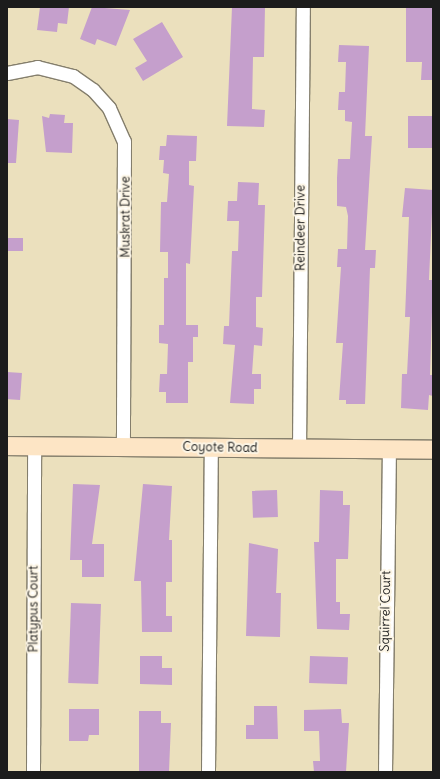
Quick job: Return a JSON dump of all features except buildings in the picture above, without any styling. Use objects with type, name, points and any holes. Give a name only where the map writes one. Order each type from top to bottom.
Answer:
[{"type":"street","name":"Reindeer Drive","points":[[299,448],[303,7]]},
{"type":"street","name":"Muskrat Drive","points":[[7,73],[37,67],[73,76],[105,103],[124,141],[123,447]]},
{"type":"street","name":"Coyote Road","points":[[7,446],[433,450]]},
{"type":"street","name":"Platypus Court","points":[[33,772],[34,446]]},
{"type":"street","points":[[208,772],[211,448]]},
{"type":"street","name":"Squirrel Court","points":[[385,772],[389,450]]}]
